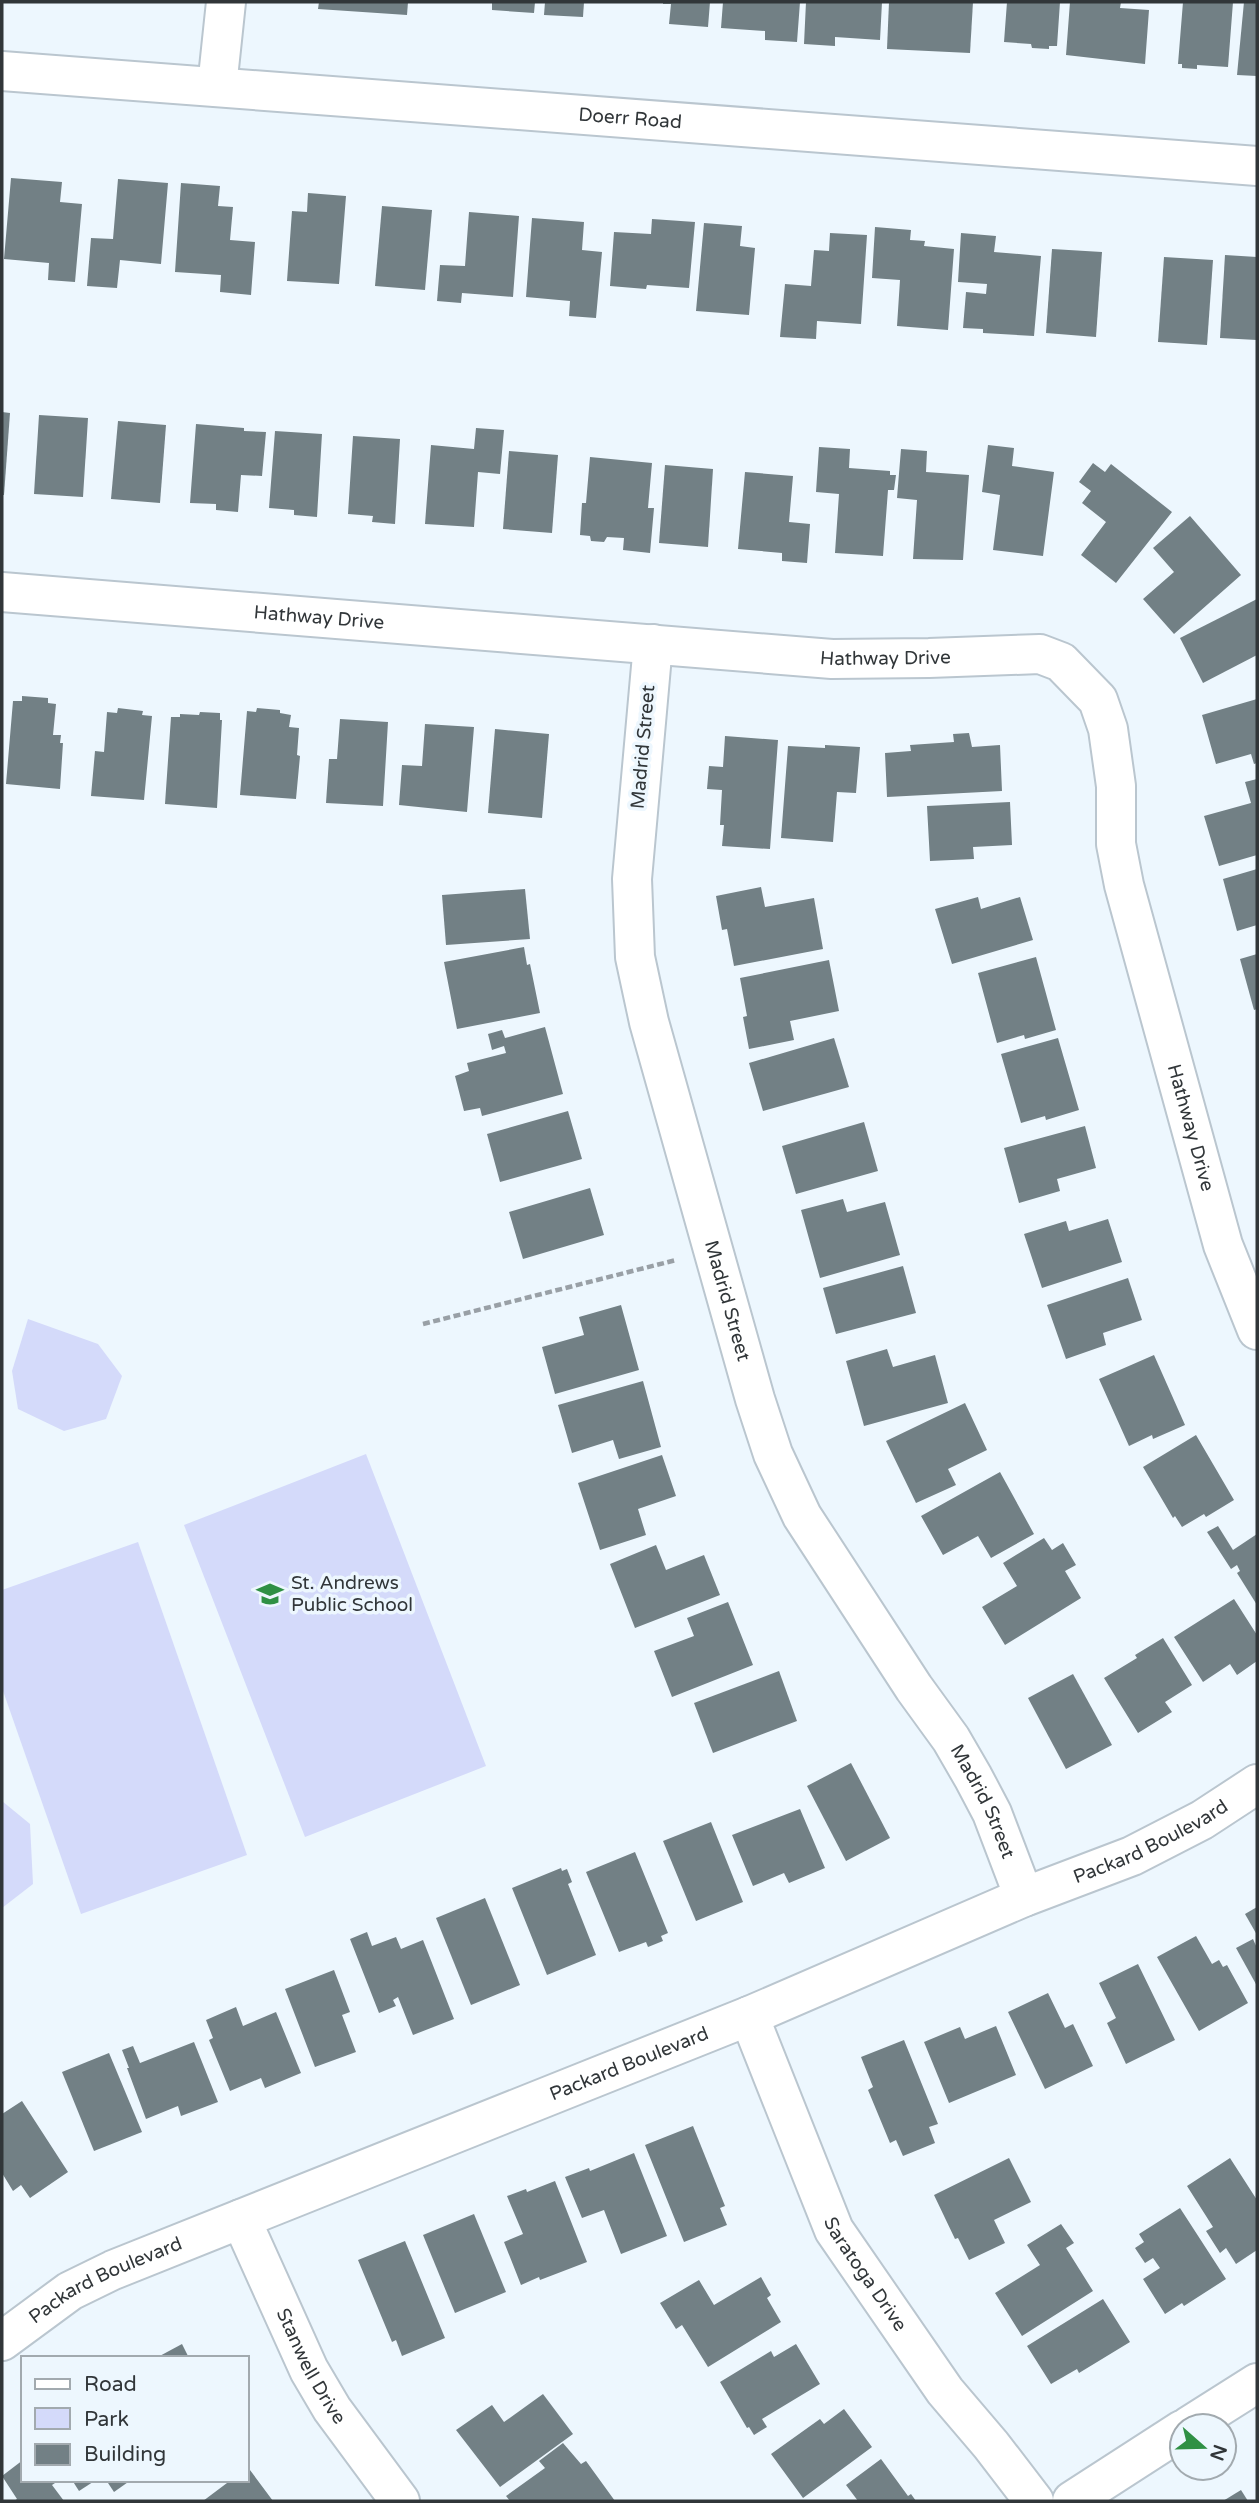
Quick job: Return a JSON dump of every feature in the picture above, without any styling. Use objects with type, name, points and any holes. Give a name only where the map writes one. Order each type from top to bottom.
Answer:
[{"type":"street","points":[[217,88],[226,2]]},
{"type":"street","name":"Doerr Road","points":[[2,71],[1257,166]]},
{"type":"street","name":"Hathway Drive","points":[[2,592],[832,659],[1040,653],[1061,662],[1098,700],[1108,729],[1116,786],[1116,844],[1124,885],[1223,1245],[1257,1331]]},
{"type":"street","name":"Madrid Street","points":[[653,644],[632,879],[635,957],[649,1022],[770,1443],[802,1516],[914,1688],[951,1739],[973,1777],[992,1813],[1024,1897]]},
{"type":"street","name":"Packard Boulevard","points":[[2,2341],[70,2291],[113,2270],[749,2016],[1024,1897],[1132,1856],[1202,1820],[1257,1784]]},
{"type":"street","name":"Saratoga Drive","points":[[749,2016],[834,2230],[945,2391],[1034,2501]]},
{"type":"street","name":"Stanwell Drive","points":[[242,2219],[309,2371],[332,2409],[400,2501]]},
{"type":"street","points":[[1211,2412],[1257,2383]]},
{"type":"street","points":[[1072,2501],[1168,2439]]},
{"type":"path","points":[[423,1324],[714,1250]]},
{"type":"green space","points":[[28,1319],[98,1344],[122,1376],[106,1419],[64,1431],[18,1409],[12,1371]]},
{"type":"green space","points":[[366,1454],[486,1766],[305,1837],[184,1525]]},
{"type":"green space","points":[[138,1542],[247,1855],[81,1914],[2,1688],[2,1590]]},
{"type":"green space","points":[[2,1801],[30,1824],[33,1884],[2,1908]]},
{"type":"building","points":[[319,2],[408,2],[407,15],[318,9]]},
{"type":"building","points":[[492,2],[535,2],[534,13],[492,10]]},
{"type":"building","points":[[545,2],[584,2],[583,17],[544,15]]},
{"type":"building","points":[[663,2],[710,2],[708,27],[669,24],[671,4]]},
{"type":"building","points":[[723,2],[800,2],[797,42],[765,40],[765,31],[721,28]]},
{"type":"building","points":[[806,2],[882,2],[880,40],[835,37],[835,46],[804,44]]},
{"type":"building","points":[[889,2],[973,2],[970,53],[887,49]]},
{"type":"building","points":[[1007,2],[1060,2],[1057,46],[1049,46],[1049,49],[1032,48],[1031,44],[1004,42]]},
{"type":"building","points":[[1070,2],[1121,2],[1120,8],[1149,10],[1145,64],[1066,55]]},
{"type":"building","points":[[1183,2],[1233,2],[1228,67],[1197,65],[1197,69],[1182,68],[1182,64],[1178,64]]},
{"type":"building","points":[[1244,2],[1257,2],[1257,76],[1237,75]]},
{"type":"building","points":[[11,178],[62,182],[60,202],[82,204],[75,282],[48,280],[49,263],[4,259]]},
{"type":"building","points":[[118,179],[168,183],[161,264],[120,260],[117,288],[87,286],[91,238],[113,239]]},
{"type":"building","points":[[181,183],[220,186],[218,206],[233,207],[230,240],[255,242],[251,295],[220,292],[221,275],[175,272]]},
{"type":"building","points":[[308,193],[346,196],[339,284],[287,281],[292,211],[307,212]]},
{"type":"building","points":[[382,206],[432,210],[425,290],[375,286]]},
{"type":"building","points":[[469,212],[519,216],[513,297],[462,293],[461,303],[437,301],[440,265],[465,266]]},
{"type":"building","points":[[532,218],[584,222],[582,250],[602,252],[596,318],[569,316],[570,301],[526,297]]},
{"type":"building","points":[[652,219],[695,222],[689,288],[610,286],[614,232],[651,234]]},
{"type":"building","points":[[704,223],[742,226],[740,246],[755,248],[749,315],[696,311]]},
{"type":"building","points":[[875,227],[911,230],[910,240],[925,241],[924,246],[954,249],[948,330],[897,326],[900,280],[872,278]]},
{"type":"building","points":[[830,233],[867,235],[861,324],[817,321],[816,339],[780,337],[785,284],[811,286],[814,250],[829,251]]},
{"type":"building","points":[[961,233],[996,236],[994,252],[1041,256],[1034,336],[983,333],[983,329],[963,328],[966,292],[986,294],[987,284],[958,282]]},
{"type":"building","points":[[1052,249],[1102,252],[1096,337],[1046,333]]},
{"type":"building","points":[[1225,255],[1257,257],[1257,340],[1220,338]]},
{"type":"building","points":[[1164,257],[1213,260],[1207,345],[1158,342]]},
{"type":"building","points":[[2,412],[10,413],[4,495],[2,495]]},
{"type":"building","points":[[39,415],[88,418],[83,497],[34,494]]},
{"type":"building","points":[[118,421],[166,425],[160,503],[111,499]]},
{"type":"building","points":[[196,424],[266,432],[262,476],[241,475],[238,512],[216,510],[216,504],[190,503]]},
{"type":"building","points":[[476,428],[504,430],[500,474],[478,472],[474,527],[425,524],[431,445],[474,449]]},
{"type":"building","points":[[275,431],[322,434],[317,517],[294,515],[294,510],[269,508]]},
{"type":"building","points":[[353,436],[400,439],[395,524],[372,522],[373,516],[348,514]]},
{"type":"building","points":[[988,445],[1014,448],[1012,466],[1054,472],[1043,556],[993,550],[1000,495],[982,492]]},
{"type":"building","points":[[819,447],[850,449],[849,468],[890,471],[890,475],[896,475],[894,490],[888,490],[883,556],[835,553],[839,494],[816,492]]},
{"type":"building","points":[[901,449],[927,451],[926,472],[969,475],[963,560],[913,559],[917,500],[897,498]]},
{"type":"building","points":[[509,451],[558,455],[552,533],[503,529]]},
{"type":"building","points":[[590,457],[652,463],[648,508],[654,508],[650,553],[623,550],[624,538],[607,537],[604,542],[591,541],[590,536],[580,535]]},
{"type":"building","points":[[1093,463],[1105,472],[1111,464],[1172,512],[1116,583],[1081,555],[1106,522],[1082,503],[1091,491],[1079,482]]},
{"type":"building","points":[[665,465],[713,469],[708,547],[659,543]]},
{"type":"building","points":[[745,472],[793,476],[789,522],[810,524],[807,563],[782,561],[782,553],[738,549]]},
{"type":"building","points":[[1190,516],[1241,575],[1174,634],[1143,599],[1174,572],[1153,548]]},
{"type":"building","points":[[1257,599],[1257,655],[1203,683],[1180,638]]},
{"type":"building","points":[[22,696],[48,698],[48,703],[56,704],[53,735],[61,735],[60,743],[63,743],[60,789],[6,784],[13,701],[22,701]]},
{"type":"building","points":[[1257,699],[1257,763],[1254,764],[1251,754],[1216,764],[1202,715]]},
{"type":"building","points":[[118,708],[143,711],[142,715],[152,716],[144,800],[91,796],[95,751],[104,752],[107,712],[117,713]]},
{"type":"building","points":[[257,708],[280,710],[280,713],[291,715],[289,727],[299,728],[297,755],[300,756],[296,799],[240,795],[247,711],[256,712]]},
{"type":"building","points":[[200,712],[220,713],[222,720],[217,808],[165,804],[171,717],[180,717],[180,714],[199,715]]},
{"type":"building","points":[[340,719],[388,722],[383,806],[326,803],[329,759],[337,759]]},
{"type":"building","points":[[425,724],[474,727],[467,812],[399,805],[402,765],[422,766]]},
{"type":"building","points":[[495,729],[549,734],[542,818],[488,813]]},
{"type":"building","points":[[969,733],[972,747],[1000,745],[1002,791],[887,797],[885,753],[911,751],[910,745],[954,742],[953,734]]},
{"type":"building","points":[[725,736],[778,740],[770,849],[722,846],[722,790],[707,789],[709,766],[723,767]]},
{"type":"building","points":[[825,745],[860,747],[856,793],[837,792],[833,842],[781,838],[788,746],[825,748]]},
{"type":"building","points":[[1257,779],[1257,855],[1219,866],[1204,816],[1251,803],[1245,782]]},
{"type":"building","points":[[1010,802],[1012,845],[973,847],[974,859],[930,861],[927,806]]},
{"type":"building","points":[[1257,869],[1257,925],[1237,931],[1223,879]]},
{"type":"building","points":[[761,887],[765,907],[814,898],[823,949],[734,966],[727,929],[722,930],[716,896]]},
{"type":"building","points":[[525,889],[530,939],[446,945],[442,895]]},
{"type":"building","points":[[978,897],[981,909],[1020,897],[1033,940],[952,964],[935,909]]},
{"type":"building","points":[[524,947],[540,1013],[457,1029],[444,962]]},
{"type":"building","points":[[1257,954],[1257,1009],[1254,1010],[1240,959]]},
{"type":"building","points":[[1036,957],[1056,1030],[1025,1039],[1024,1035],[997,1043],[978,973]]},
{"type":"building","points":[[829,960],[839,1011],[790,1021],[794,1040],[749,1049],[743,1017],[747,1016],[740,978]]},
{"type":"building","points":[[545,1027],[563,1094],[482,1116],[480,1108],[464,1111],[455,1076],[469,1071],[467,1063],[506,1053],[504,1046],[492,1050],[488,1034],[502,1030],[505,1038]]},
{"type":"building","points":[[834,1038],[849,1087],[763,1111],[749,1063]]},
{"type":"building","points":[[1058,1038],[1079,1110],[1046,1120],[1045,1116],[1021,1123],[1001,1054]]},
{"type":"building","points":[[568,1111],[582,1159],[500,1182],[487,1134]]},
{"type":"building","points":[[864,1122],[878,1171],[796,1194],[782,1146]]},
{"type":"building","points":[[1085,1126],[1096,1168],[1057,1179],[1060,1191],[1019,1203],[1004,1148]]},
{"type":"building","points":[[590,1188],[604,1235],[523,1259],[509,1212]]},
{"type":"building","points":[[843,1199],[847,1212],[885,1202],[900,1255],[820,1278],[801,1210]]},
{"type":"building","points":[[1108,1219],[1122,1262],[1042,1288],[1024,1234],[1066,1221],[1069,1231]]},
{"type":"building","points":[[903,1266],[916,1313],[836,1334],[823,1288]]},
{"type":"building","points":[[1128,1278],[1142,1320],[1103,1333],[1106,1345],[1066,1359],[1047,1305]]},
{"type":"building","points":[[621,1305],[639,1370],[555,1394],[542,1347],[584,1335],[579,1317]]},
{"type":"building","points":[[887,1349],[893,1367],[935,1355],[948,1403],[864,1426],[846,1361]]},
{"type":"building","points":[[1154,1355],[1185,1425],[1153,1439],[1152,1435],[1129,1446],[1099,1379]]},
{"type":"building","points":[[643,1381],[661,1447],[619,1459],[613,1440],[572,1453],[558,1405]]},
{"type":"building","points":[[965,1403],[987,1450],[948,1469],[956,1485],[916,1503],[886,1441]]},
{"type":"building","points":[[1196,1435],[1234,1500],[1206,1517],[1204,1514],[1182,1527],[1175,1516],[1173,1518],[1143,1467]]},
{"type":"building","points":[[662,1455],[676,1496],[638,1509],[646,1535],[600,1550],[578,1483]]},
{"type":"building","points":[[1000,1472],[1034,1534],[991,1558],[978,1536],[943,1555],[921,1516]]},
{"type":"building","points":[[1218,1526],[1233,1550],[1257,1534],[1257,1605],[1237,1573],[1240,1571],[1237,1565],[1231,1569],[1207,1532]]},
{"type":"building","points":[[1044,1538],[1052,1550],[1063,1543],[1076,1565],[1065,1571],[1081,1598],[1005,1645],[982,1607],[1017,1586],[1003,1563]]},
{"type":"building","points":[[656,1545],[666,1570],[704,1555],[720,1595],[635,1628],[610,1564]]},
{"type":"building","points":[[1234,1599],[1257,1635],[1257,1661],[1237,1675],[1230,1664],[1203,1682],[1174,1637]]},
{"type":"building","points":[[728,1602],[753,1665],[672,1697],[654,1651],[694,1636],[687,1618]]},
{"type":"building","points":[[1163,1638],[1192,1685],[1165,1702],[1172,1712],[1138,1733],[1104,1678]]},
{"type":"building","points":[[779,1671],[797,1721],[713,1753],[694,1703]]},
{"type":"building","points":[[1073,1674],[1112,1745],[1066,1769],[1028,1698]]},
{"type":"building","points":[[851,1763],[890,1838],[846,1861],[807,1786]]},
{"type":"building","points":[[800,1809],[825,1868],[789,1883],[784,1873],[753,1886],[732,1835]]},
{"type":"building","points":[[711,1822],[743,1902],[696,1921],[663,1841]]},
{"type":"building","points":[[635,1852],[668,1933],[661,1936],[663,1941],[648,1947],[646,1942],[619,1952],[586,1872]]},
{"type":"building","points":[[561,1868],[562,1871],[567,1869],[572,1882],[568,1884],[596,1955],[547,1975],[512,1888]]},
{"type":"building","points":[[485,1898],[520,1985],[471,2005],[436,1918]]},
{"type":"building","points":[[1257,1907],[1257,1935],[1245,1914]]},
{"type":"building","points":[[367,1932],[372,1946],[396,1937],[401,1949],[423,1940],[454,2019],[413,2035],[398,1997],[393,2000],[396,2006],[379,2013],[350,1939]]},
{"type":"building","points":[[1196,1936],[1212,1964],[1219,1960],[1223,1967],[1227,1965],[1248,2003],[1199,2031],[1157,1957]]},
{"type":"building","points":[[1253,1939],[1257,1948],[1257,1986],[1236,1948]]},
{"type":"building","points":[[1138,1964],[1175,2040],[1126,2064],[1107,2023],[1116,2018],[1099,1983]]},
{"type":"building","points":[[334,1970],[350,2012],[342,2015],[356,2052],[315,2067],[285,1989]]},
{"type":"building","points":[[1048,1993],[1065,2028],[1073,2024],[1093,2066],[1045,2089],[1008,2012]]},
{"type":"building","points":[[236,2007],[243,2026],[276,2012],[301,2073],[265,2088],[261,2078],[230,2091],[209,2040],[213,2038],[206,2020]]},
{"type":"building","points":[[996,2026],[1016,2075],[949,2103],[924,2042],[960,2027],[965,2039]]},
{"type":"building","points":[[904,2040],[938,2124],[929,2127],[935,2143],[903,2156],[896,2140],[890,2143],[868,2090],[873,2087],[861,2057]]},
{"type":"building","points":[[194,2042],[218,2102],[181,2116],[178,2106],[146,2119],[122,2050],[133,2046],[140,2063]]},
{"type":"building","points":[[109,2053],[142,2132],[94,2151],[62,2072]]},
{"type":"building","points":[[22,2101],[68,2172],[30,2198],[21,2185],[13,2191],[2,2173],[2,2114]]},
{"type":"building","points":[[693,2126],[725,2206],[720,2208],[727,2225],[684,2242],[645,2145]]},
{"type":"building","points":[[634,2153],[667,2236],[621,2254],[604,2210],[582,2218],[565,2177],[589,2168],[590,2171]]},
{"type":"building","points":[[1009,2158],[1031,2202],[994,2220],[1005,2243],[969,2260],[958,2238],[955,2239],[934,2195]]},
{"type":"building","points":[[1230,2158],[1257,2200],[1257,2250],[1236,2264],[1226,2248],[1220,2253],[1206,2231],[1213,2227],[1187,2186]]},
{"type":"building","points":[[555,2181],[587,2262],[521,2285],[504,2242],[523,2234],[507,2196],[526,2189],[527,2192]]},
{"type":"building","points":[[1180,2208],[1226,2279],[1184,2306],[1182,2303],[1165,2314],[1143,2279],[1160,2268],[1153,2258],[1145,2263],[1135,2248],[1144,2242],[1139,2234]]},
{"type":"building","points":[[474,2214],[506,2292],[455,2313],[423,2235]]},
{"type":"building","points":[[1061,2224],[1074,2243],[1066,2248],[1093,2291],[1022,2336],[995,2293],[1040,2265],[1027,2245]]},
{"type":"building","points":[[405,2241],[445,2338],[402,2356],[396,2340],[392,2342],[358,2260]]},
{"type":"building","points":[[761,2277],[771,2295],[767,2298],[781,2322],[708,2367],[682,2325],[676,2329],[660,2303],[699,2280],[714,2305]]},
{"type":"building","points":[[1103,2299],[1130,2342],[1079,2373],[1077,2369],[1051,2384],[1027,2346]]},
{"type":"building","points":[[182,2344],[188,2356],[160,2356]]},
{"type":"building","points":[[796,2344],[820,2384],[762,2419],[767,2427],[754,2435],[749,2427],[747,2428],[720,2382],[771,2351],[774,2357]]},
{"type":"building","points":[[543,2394],[573,2434],[500,2487],[456,2430],[492,2405],[504,2422]]},
{"type":"building","points":[[844,2409],[872,2447],[803,2498],[771,2454],[820,2419],[824,2424]]},
{"type":"building","points":[[563,2443],[581,2464],[586,2461],[615,2501],[510,2501],[506,2496],[545,2468],[539,2461]]},
{"type":"building","points":[[881,2459],[908,2496],[911,2494],[916,2501],[858,2501],[846,2485]]},
{"type":"building","points":[[21,2462],[21,2482],[54,2482],[52,2485],[64,2501],[14,2501],[17,2499],[2,2476]]},
{"type":"building","points":[[248,2467],[273,2501],[203,2501],[228,2482],[248,2482]]},
{"type":"building","points":[[73,2482],[93,2482],[79,2491]]},
{"type":"building","points":[[107,2482],[128,2482],[114,2492]]},
{"type":"building","points":[[1241,2490],[1248,2501],[1223,2501]]},
{"type":"place","name":"St. Andrews Public School","points":[[270,1594]]}]
